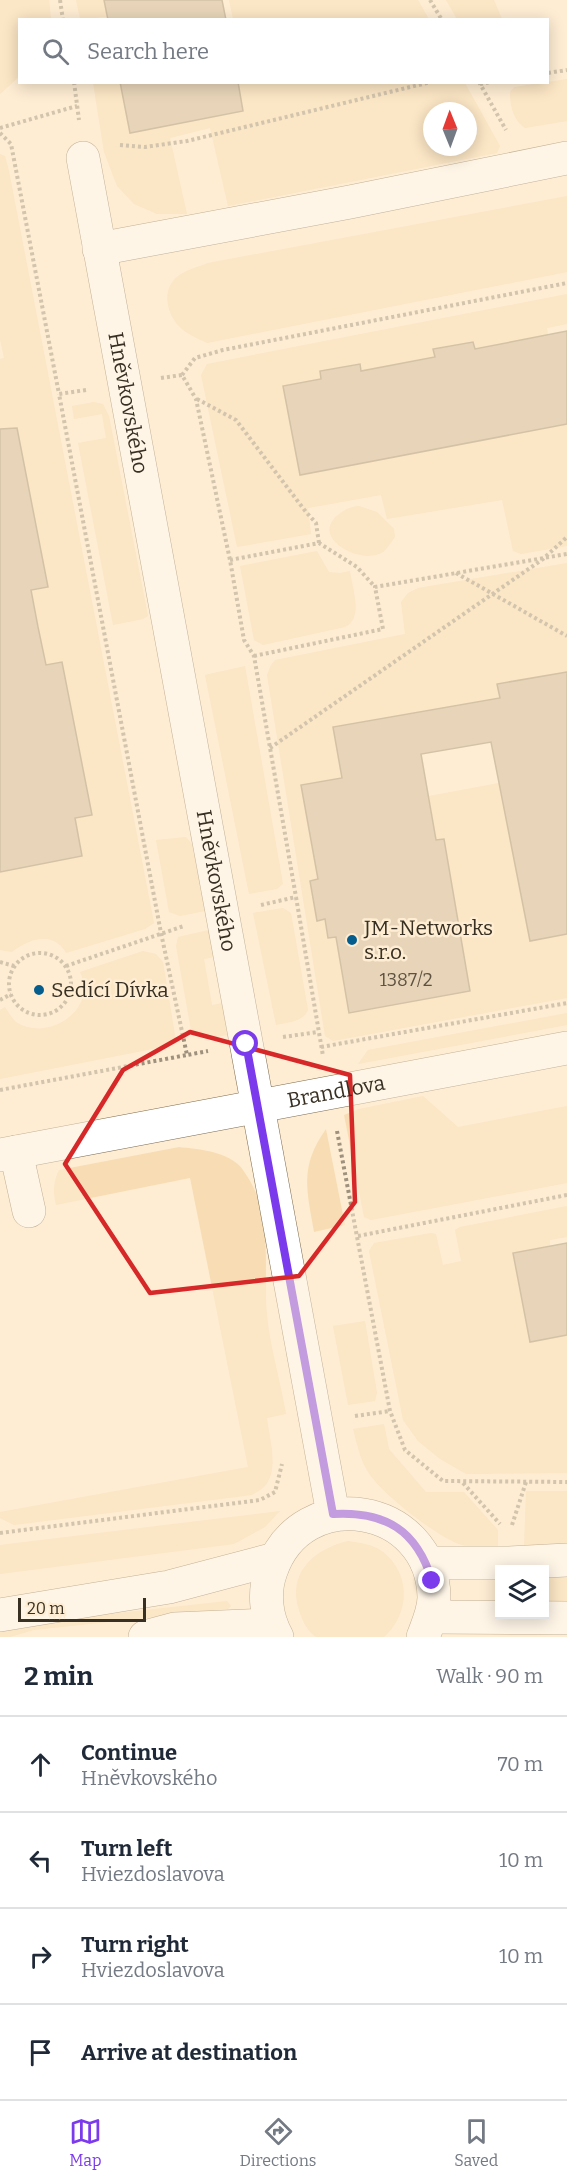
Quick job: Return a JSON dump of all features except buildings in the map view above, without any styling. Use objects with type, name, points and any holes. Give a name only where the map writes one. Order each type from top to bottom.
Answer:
[{"type":"street","name":"Hněvkovského","points":[[83,158],[333,1514]]},
{"type":"street","points":[[99,249],[567,158]]},
{"type":"street","name":"Brandlova","points":[[8,1153],[258,1108],[330,1092],[567,1048]]},
{"type":"street","points":[[8,1153],[29,1211]]},
{"type":"street","points":[[145,1637],[175,1629],[274,1631],[266,1602],[267,1580],[275,1558],[285,1543],[299,1530],[315,1520],[333,1514],[356,1513],[378,1518],[399,1528],[415,1544],[427,1563],[432,1581],[434,1599],[427,1627],[567,1618]]},
{"type":"street","points":[[0,1615],[169,1587],[275,1558]]},
{"type":"street","points":[[427,1563],[567,1560]]},
{"type":"path","points":[[60,0],[63,18]]},
{"type":"path","points":[[430,0],[441,18]]},
{"type":"path","points":[[549,73],[567,70]]},
{"type":"path","points":[[111,143],[145,147],[187,141],[423,84]]},
{"type":"path","points":[[480,84],[512,139],[531,165]]},
{"type":"path","points":[[0,128],[77,106]]},
{"type":"path","points":[[0,133],[11,144],[59,394]]},
{"type":"path","points":[[182,375],[195,358],[223,350],[567,283]]},
{"type":"path","points":[[196,399],[236,420],[316,523],[319,543]]},
{"type":"path","points":[[270,748],[543,559],[567,537]]},
{"type":"path","points":[[230,560],[319,543],[357,567],[375,587],[383,629],[254,656]]},
{"type":"path","points":[[375,587],[567,554]]},
{"type":"path","points":[[455,573],[567,636]]},
{"type":"path","points":[[40,952],[54,956],[66,966],[71,980],[69,995],[61,1007],[47,1014],[32,1014],[19,1007],[11,994],[9,979],[14,966],[26,956],[40,952]]},
{"type":"path","points":[[0,962],[14,966]]},
{"type":"path","points":[[0,1000],[11,994]]},
{"type":"path","points":[[321,1047],[567,1003]]},
{"type":"path","points":[[318,1032],[390,1411],[405,1450],[442,1482],[567,1482]]},
{"type":"path","points":[[0,1090],[187,1055]]},
{"type":"path","points":[[358,1236],[567,1196]]},
{"type":"path","points":[[316,1422],[390,1411]]},
{"type":"path","points":[[0,1533],[260,1500],[275,1492],[281,1474],[283,1455]]},
{"type":"path","points":[[509,1534],[526,1482]]},
{"type":"path","points":[[463,1483],[501,1525]]},
{"type":"highlighted area","points":[[190,1032],[350,1075],[355,1202],[299,1276],[150,1293],[65,1164],[123,1070]]},
{"type":"shaded area","points":[[0,0],[49,0],[51,18],[18,18],[18,78],[0,94]]},
{"type":"shaded area","points":[[76,0],[104,0],[107,17],[80,18]]},
{"type":"shaded area","points":[[229,0],[418,0],[428,18],[233,18]]},
{"type":"shaded area","points":[[446,0],[494,0],[502,18],[456,18]]},
{"type":"shaded area","points":[[567,79],[567,121],[525,128],[515,117],[510,92],[514,87],[549,84],[549,82]]},
{"type":"shaded area","points":[[93,84],[120,84],[130,132],[243,111],[238,84],[466,84],[476,102],[423,102],[423,156],[477,156],[477,105],[500,146],[497,153],[228,206],[210,128],[170,138],[187,214],[157,214],[134,204],[117,186],[104,152]]},
{"type":"shaded area","points":[[0,154],[5,156],[9,171],[154,923],[145,929],[66,953],[61,946],[48,939],[26,943],[12,952],[0,950],[0,872],[82,856],[75,818],[62,662],[46,665],[0,428],[0,359],[4,358],[0,339]]},
{"type":"shaded area","points":[[567,196],[567,272],[207,343],[182,329],[169,310],[167,295],[172,282],[185,272],[208,263]]},
{"type":"shaded area","points":[[567,294],[567,324],[547,328],[548,335],[475,349],[473,342],[434,349],[435,357],[361,371],[359,364],[320,371],[321,379],[283,386],[300,475],[567,424],[567,546],[521,554],[513,551],[502,500],[387,519],[381,495],[308,508],[311,534],[237,547],[201,375],[207,364]]},
{"type":"shaded area","points":[[94,402],[103,404],[109,416],[148,616],[113,625],[78,443],[106,438],[102,414],[74,419],[72,406]]},
{"type":"shaded area","points":[[359,506],[377,512],[394,529],[395,537],[383,552],[374,555],[352,553],[334,541],[330,532],[331,524],[343,511]]},
{"type":"shaded area","points":[[317,551],[329,572],[350,571],[355,602],[354,617],[351,623],[345,627],[263,645],[254,640],[240,566]]},
{"type":"shaded area","points":[[567,563],[567,672],[497,684],[501,703],[333,727],[342,778],[301,785],[318,879],[310,881],[325,919],[328,938],[336,937],[349,1012],[470,991],[444,840],[436,840],[429,796],[499,783],[530,941],[567,934],[567,998],[333,1041],[325,1036],[267,675],[271,665],[275,660],[405,634],[401,602],[408,593],[418,588]]},
{"type":"shaded area","points":[[245,666],[283,884],[277,889],[249,894],[205,675]]},
{"type":"shaded area","points":[[186,837],[192,844],[205,911],[180,916],[169,912],[156,840]]},
{"type":"shaded area","points":[[283,908],[291,913],[308,1010],[299,1019],[276,1025],[253,913]]},
{"type":"shaded area","points":[[209,930],[214,957],[204,959],[212,1005],[223,1003],[227,1035],[204,1038],[191,1030],[176,946],[178,937]]},
{"type":"shaded area","points":[[143,951],[156,954],[163,962],[176,1041],[168,1046],[0,1079],[0,1010],[5,1007],[16,1022],[29,1027],[42,1028],[55,1025],[67,1019],[77,1010],[83,998],[84,986],[80,972]]},
{"type":"shaded area","points":[[567,1013],[567,1025],[358,1064],[368,1050]]},
{"type":"shaded area","points":[[423,1096],[458,1127],[567,1106],[567,1183],[371,1220],[364,1217],[344,1115],[359,1109]]},
{"type":"shaded area","points":[[326,1129],[345,1225],[314,1232],[308,1191],[308,1167],[317,1143]]},
{"type":"shaded area","points":[[179,1147],[203,1150],[233,1160],[247,1176],[262,1211],[265,1229],[268,1324],[286,1414],[267,1418],[273,1463],[269,1480],[263,1488],[252,1495],[14,1525],[0,1518],[0,1512],[248,1467],[190,1178],[56,1205],[54,1196],[59,1170]]},
{"type":"shaded area","points":[[567,1206],[567,1237],[550,1240],[550,1246],[513,1253],[567,1335],[567,1473],[466,1474],[440,1459],[418,1441],[403,1420],[369,1251],[374,1243],[431,1233],[436,1234],[443,1265],[461,1261],[455,1230],[460,1227]]},
{"type":"shaded area","points":[[365,1321],[377,1393],[375,1401],[348,1405],[333,1326]]},
{"type":"shaded area","points":[[384,1424],[389,1449],[426,1492],[464,1492],[498,1530],[498,1550],[462,1545],[439,1534],[411,1514],[375,1481],[363,1462],[353,1429]]},
{"type":"shaded area","points":[[526,1491],[567,1491],[567,1546],[524,1548]]},
{"type":"shaded area","points":[[280,1511],[265,1527],[234,1544],[0,1574],[0,1545]]},
{"type":"shaded area","points":[[348,1541],[379,1549],[399,1571],[404,1594],[402,1606],[393,1628],[384,1637],[316,1637],[307,1628],[300,1614],[296,1597],[300,1574],[314,1557],[324,1550]]},
{"type":"shaded area","points":[[567,1573],[567,1605],[549,1605],[549,1574]]},
{"type":"shaded area","points":[[227,1601],[231,1606],[228,1609],[34,1630],[10,1637],[0,1637],[0,1626]]},
{"type":"place","name":"JM-Networks s.r.o.","points":[[352,940]]},
{"type":"place","name":"Sedící Dívka","points":[[39,990]]},
{"type":"route","points":[[246,1044],[333,1514],[356,1513],[378,1518],[399,1528],[415,1544],[427,1563],[432,1581]]}]
